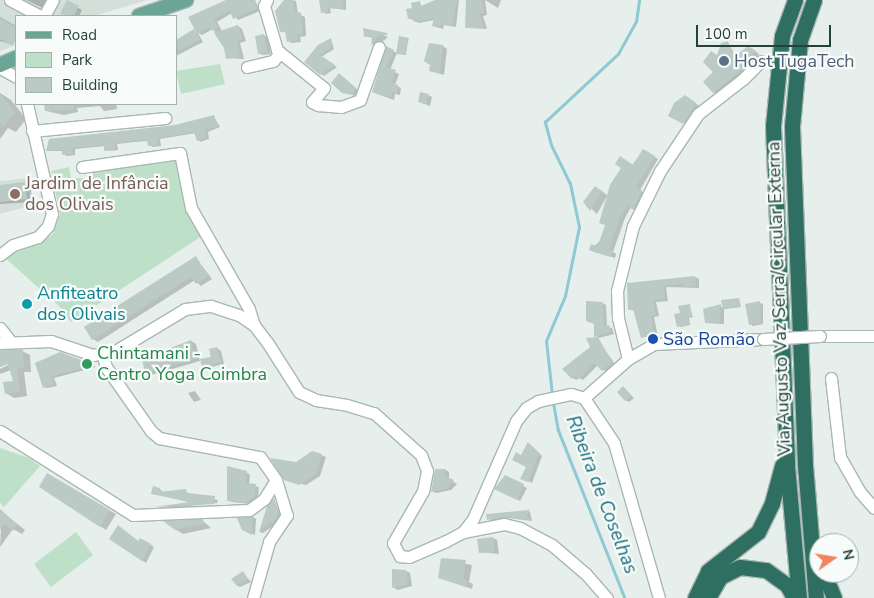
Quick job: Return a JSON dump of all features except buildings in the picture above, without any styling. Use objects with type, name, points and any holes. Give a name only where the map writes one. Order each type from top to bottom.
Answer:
[{"type":"highway","name":"Via Augusto Vaz Serra/Circular Externa","points":[[794,0],[782,36],[773,126],[786,433],[800,598]]},
{"type":"highway","name":"Via Augusto Vaz Serra/Circular Externa","points":[[810,533],[804,465],[792,127],[800,40],[814,0]]},
{"type":"highway","points":[[695,598],[708,571],[758,532],[781,474],[786,433]]},
{"type":"highway","points":[[708,598],[720,578],[740,567],[766,570],[787,585],[794,598]]},
{"type":"highway","name":"Via Augusto Vaz Serra/Circular Externa","points":[[815,583],[816,598]]},
{"type":"highway","points":[[828,583],[834,598]]},
{"type":"main road","points":[[142,15],[186,0]]},
{"type":"main road","points":[[0,67],[15,59]]},
{"type":"street","points":[[10,0],[38,15]]},
{"type":"street","points":[[45,15],[53,0]]},
{"type":"street","points":[[267,0],[264,6],[266,18],[280,52],[324,88],[312,102],[341,107],[360,100],[379,47]]},
{"type":"street","points":[[247,67],[272,61],[280,52]]},
{"type":"street","points":[[628,358],[618,318],[618,291],[633,226],[660,171],[698,114],[743,79],[761,61]]},
{"type":"street","points":[[0,67],[15,76]]},
{"type":"street","points":[[0,255],[13,245],[38,237],[48,226],[52,214],[27,105]]},
{"type":"street","points":[[32,131],[165,118]]},
{"type":"street","points":[[82,167],[180,153],[191,208],[249,309],[254,325],[299,392],[316,400],[347,404],[374,413],[421,455],[427,471],[423,491],[396,535],[394,549],[400,556],[409,557],[463,532],[504,524],[520,528],[552,546],[586,574],[607,598]]},
{"type":"street","points":[[0,328],[6,342],[51,341],[93,355],[117,350],[185,309],[211,306],[239,315],[254,325]]},
{"type":"street","points":[[584,398],[628,358],[654,344],[763,338],[874,336]]},
{"type":"street","points":[[102,353],[106,367],[151,431],[159,438],[260,457],[276,480],[287,515],[270,542],[253,598]]},
{"type":"street","points":[[831,378],[840,458],[860,492],[874,508]]},
{"type":"street","points":[[463,532],[473,519],[516,420],[526,408],[538,401],[571,394],[584,398],[614,444],[659,598]]},
{"type":"street","points":[[0,432],[133,515],[249,510],[264,500],[276,480]]},
{"type":"shaded area","points":[[0,0],[147,0],[97,15],[15,15],[15,45],[0,51]]},
{"type":"shaded area","name":"Jardim de Infância dos Olivais","points":[[28,178],[30,206],[0,214],[0,181]]},
{"type":"green space","points":[[220,64],[225,84],[181,94],[178,71]]},
{"type":"green space","points":[[177,157],[202,236],[71,322],[60,307],[4,257],[40,243],[53,234],[60,214],[51,171],[69,167],[71,178],[93,178],[92,169]]},
{"type":"green space","points":[[0,448],[29,458],[40,466],[4,507],[0,503]]},
{"type":"green space","points":[[76,532],[93,555],[51,587],[34,564]]},
{"type":"waterway","name":"Ribeira de Coselhas","points":[[552,395],[546,341],[565,296],[579,227],[570,184],[551,145],[545,122],[618,54],[636,22],[639,0]]},
{"type":"waterway","name":"Ribeira de Coselhas","points":[[553,400],[558,429],[625,598]]},
{"type":"place","name":"Host TugaTech","points":[[724,61]]},
{"type":"place","name":"Jardim de Infância dos Olivais","points":[[15,194]]},
{"type":"place","name":"Anfiteatro dos Olivais","points":[[27,304]]},
{"type":"place","name":"São Romão","points":[[653,339]]},
{"type":"place","name":"Chintamani - Centro Yoga Coimbra","points":[[87,364]]}]
